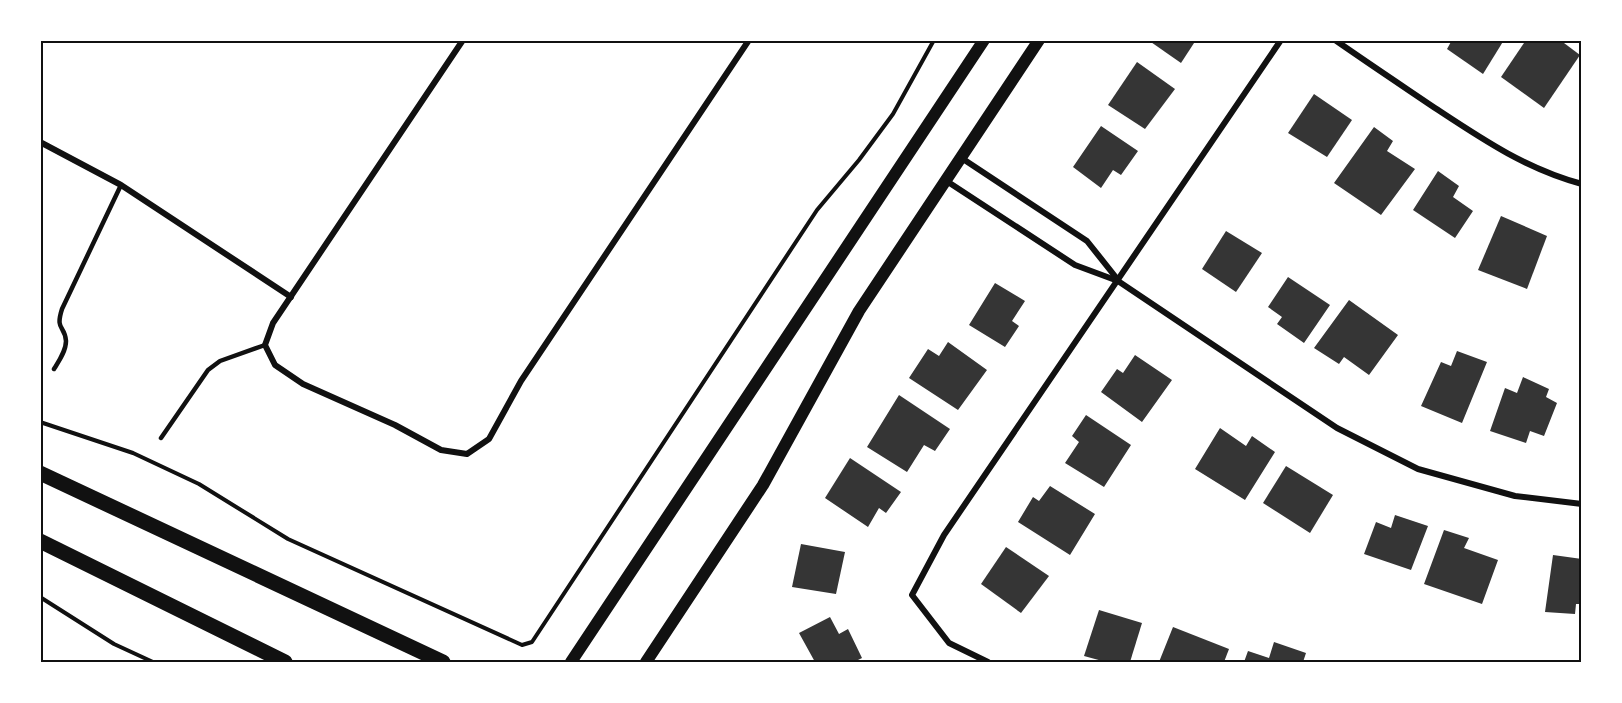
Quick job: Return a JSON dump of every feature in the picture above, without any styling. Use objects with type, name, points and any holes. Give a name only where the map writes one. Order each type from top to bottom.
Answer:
[{"type":"main road","points":[[571,663],[984,40]]},
{"type":"main road","points":[[646,663],[763,485],[859,311],[1039,40]]},
{"type":"main road","points":[[40,473],[443,663]]},
{"type":"main road","points":[[40,541],[285,663]]},
{"type":"street","points":[[463,40],[273,323],[265,345],[275,365],[303,384],[396,425],[441,450],[467,454],[489,439],[521,381],[749,40]]},
{"type":"street","points":[[988,663],[949,642],[912,595],[944,535],[1281,40]]},
{"type":"street","points":[[1335,40],[1518,161],[1554,177],[1581,184]]},
{"type":"street","points":[[40,142],[121,184],[291,297]]},
{"type":"street","points":[[960,157],[1087,241],[1118,281]]},
{"type":"street","points":[[945,180],[1075,265],[1118,281],[1337,428],[1418,469],[1515,496],[1581,504]]},
{"type":"lane","points":[[54,369],[66,340],[58,320],[121,184]]},
{"type":"lane","points":[[161,438],[208,370],[220,361],[265,345]]},
{"type":"path","points":[[40,422],[133,453],[199,484],[288,538],[522,645],[532,642],[817,210],[859,160],[893,114],[934,40]]},
{"type":"path","points":[[40,597],[114,644],[153,663]]},
{"type":"building","points":[[1148,40],[1196,40],[1181,63]]},
{"type":"building","points":[[1452,40],[1504,40],[1483,74],[1447,49]]},
{"type":"building","points":[[1526,40],[1560,40],[1580,55],[1544,108],[1501,77]]},
{"type":"building","points":[[1137,62],[1175,89],[1145,129],[1108,105]]},
{"type":"building","points":[[1314,94],[1352,120],[1327,157],[1288,133]]},
{"type":"building","points":[[1101,126],[1138,151],[1121,175],[1113,170],[1101,188],[1073,167]]},
{"type":"building","points":[[1374,127],[1393,141],[1387,151],[1415,169],[1381,215],[1334,183]]},
{"type":"building","points":[[1438,171],[1459,186],[1453,197],[1473,211],[1455,238],[1413,210]]},
{"type":"building","points":[[1501,216],[1547,236],[1527,289],[1478,270]]},
{"type":"building","points":[[1226,231],[1262,253],[1236,292],[1202,269]]},
{"type":"building","points":[[1288,277],[1330,305],[1304,343],[1277,324],[1282,317],[1268,307]]},
{"type":"building","points":[[995,283],[1025,301],[1012,321],[1019,326],[1005,347],[969,325]]},
{"type":"building","points":[[1349,300],[1398,335],[1369,375],[1344,357],[1339,364],[1314,348]]},
{"type":"building","points":[[948,342],[987,370],[958,410],[909,378],[928,349],[939,356]]},
{"type":"building","points":[[1457,351],[1487,362],[1462,423],[1421,406],[1441,362],[1451,366]]},
{"type":"building","points":[[1135,355],[1172,380],[1142,422],[1101,392],[1117,369],[1123,373]]},
{"type":"building","points":[[1523,377],[1549,389],[1546,397],[1557,403],[1544,436],[1530,431],[1526,443],[1490,431],[1505,388],[1517,393]]},
{"type":"building","points":[[899,395],[950,429],[935,451],[924,445],[907,472],[867,447]]},
{"type":"building","points":[[1086,415],[1131,445],[1104,487],[1065,463],[1079,442],[1072,436]]},
{"type":"building","points":[[1220,428],[1246,446],[1252,436],[1275,452],[1245,500],[1195,469]]},
{"type":"building","points":[[850,458],[901,492],[886,513],[879,508],[868,527],[825,498]]},
{"type":"building","points":[[1286,466],[1333,495],[1310,533],[1263,503]]},
{"type":"building","points":[[1050,486],[1095,514],[1070,555],[1018,522],[1033,497],[1039,501]]},
{"type":"building","points":[[1395,515],[1428,526],[1411,570],[1364,554],[1376,522],[1391,528]]},
{"type":"building","points":[[1444,530],[1469,538],[1464,548],[1498,560],[1482,604],[1424,584]]},
{"type":"building","points":[[801,544],[845,552],[836,594],[792,587]]},
{"type":"building","points":[[1006,547],[1049,576],[1021,613],[981,584]]},
{"type":"building","points":[[1553,555],[1582,559],[1582,604],[1576,604],[1575,614],[1545,612]]},
{"type":"building","points":[[1099,610],[1142,623],[1130,662],[1106,662],[1084,656]]},
{"type":"building","points":[[830,617],[839,634],[848,629],[862,658],[854,662],[815,662],[799,633]]},
{"type":"building","points":[[1173,627],[1229,649],[1224,662],[1159,662]]},
{"type":"building","points":[[1274,642],[1306,653],[1303,662],[1244,662],[1248,651],[1269,658]]}]
